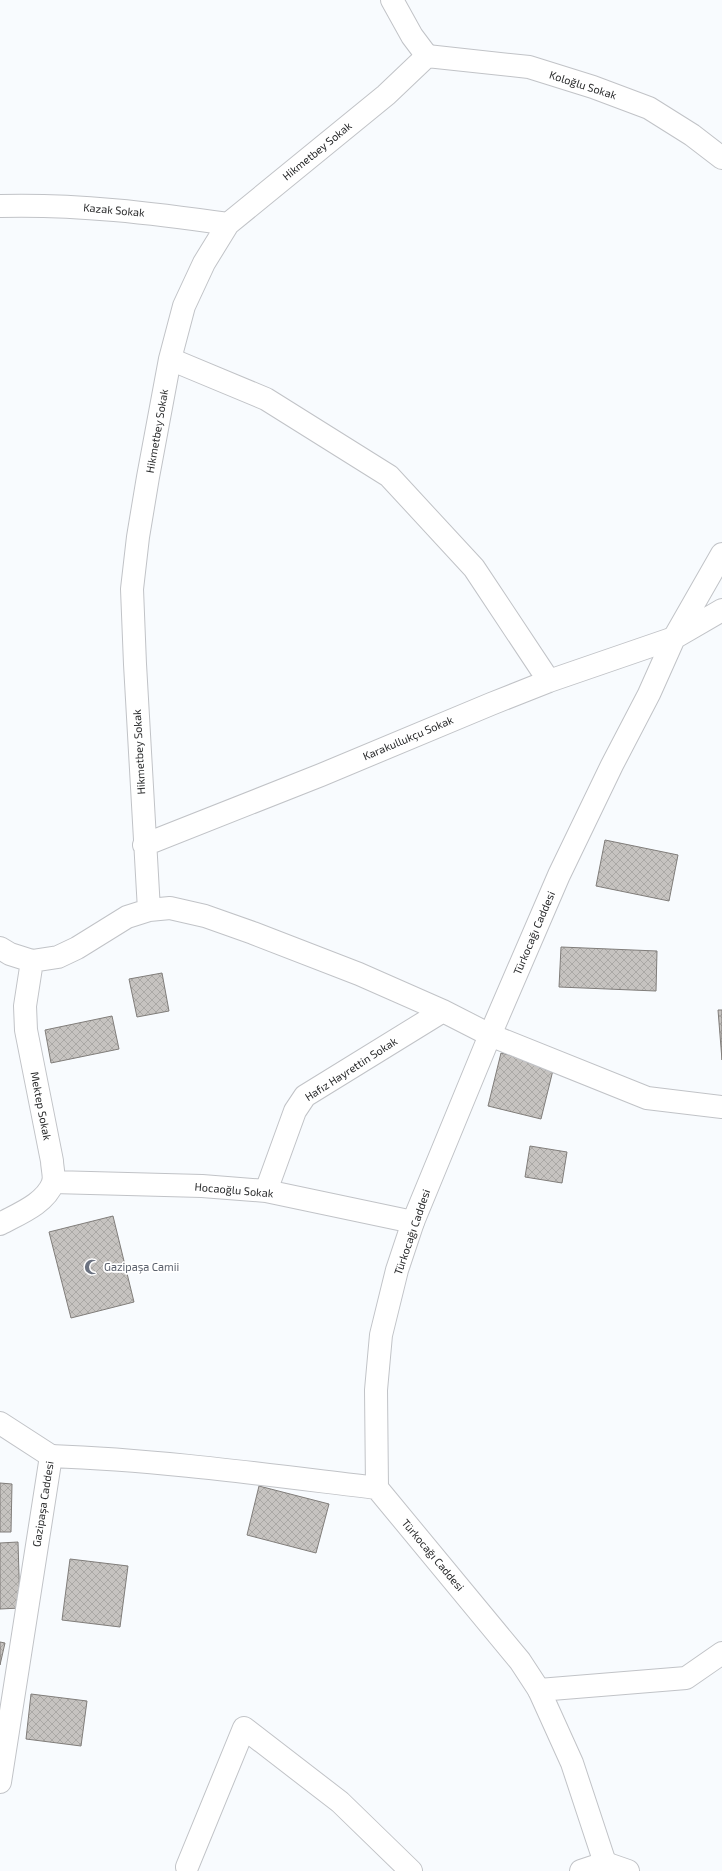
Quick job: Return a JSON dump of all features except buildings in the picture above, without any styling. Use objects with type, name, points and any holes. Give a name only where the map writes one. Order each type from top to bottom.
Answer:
[{"type":"street","points":[[392,0],[412,36],[428,56]]},
{"type":"street","name":"Koloğlu Sokak","points":[[428,56],[529,68],[593,86],[649,108],[692,135],[722,158]]},
{"type":"street","name":"Hikmetbey Sokak","points":[[149,910],[144,845],[132,590],[138,537],[170,360],[184,306],[204,263],[228,224],[386,95],[428,56]]},
{"type":"street","name":"Kazak Sokak","points":[[0,206],[34,205],[134,211],[228,224]]},
{"type":"street","points":[[170,360],[266,399],[389,476],[474,568],[550,681]]},
{"type":"street","name":"Türkocağı Caddesi","points":[[605,1863],[572,1763],[539,1690],[520,1661],[377,1488],[376,1390],[381,1335],[398,1270],[413,1222],[490,1035],[559,875],[612,765],[649,694],[674,638],[722,554]]},
{"type":"street","points":[[674,638],[722,610]]},
{"type":"street","name":"Karakullukçu Sokak","points":[[144,845],[550,681],[674,638]]},
{"type":"street","points":[[0,948],[10,954],[32,961],[58,957],[77,948],[127,917],[149,910],[170,908],[204,916],[246,930],[359,974],[490,1035],[647,1098],[722,1108]]},
{"type":"street","name":"Mektep Sokak","points":[[32,961],[26,1006],[26,1030],[52,1161],[53,1182]]},
{"type":"street","name":"Hafız Hayrettin Sokak","points":[[266,1191],[295,1111],[305,1096],[443,1012]]},
{"type":"street","points":[[0,1224],[34,1205],[46,1195],[53,1182]]},
{"type":"street","name":"Hocaoğlu Sokak","points":[[53,1182],[202,1186],[266,1191],[413,1222]]},
{"type":"street","points":[[0,1423],[51,1456]]},
{"type":"street","name":"Gazipaşa Caddesi","points":[[0,1782],[51,1456],[118,1458],[167,1462],[377,1488]]},
{"type":"street","points":[[539,1690],[686,1678],[722,1653]]},
{"type":"street","points":[[187,1867],[244,1728],[340,1802],[411,1871]]},
{"type":"street","points":[[581,1871],[605,1863],[628,1871]]},
{"type":"place","name":"Gazipaşa Camii","points":[[92,1267]]}]
